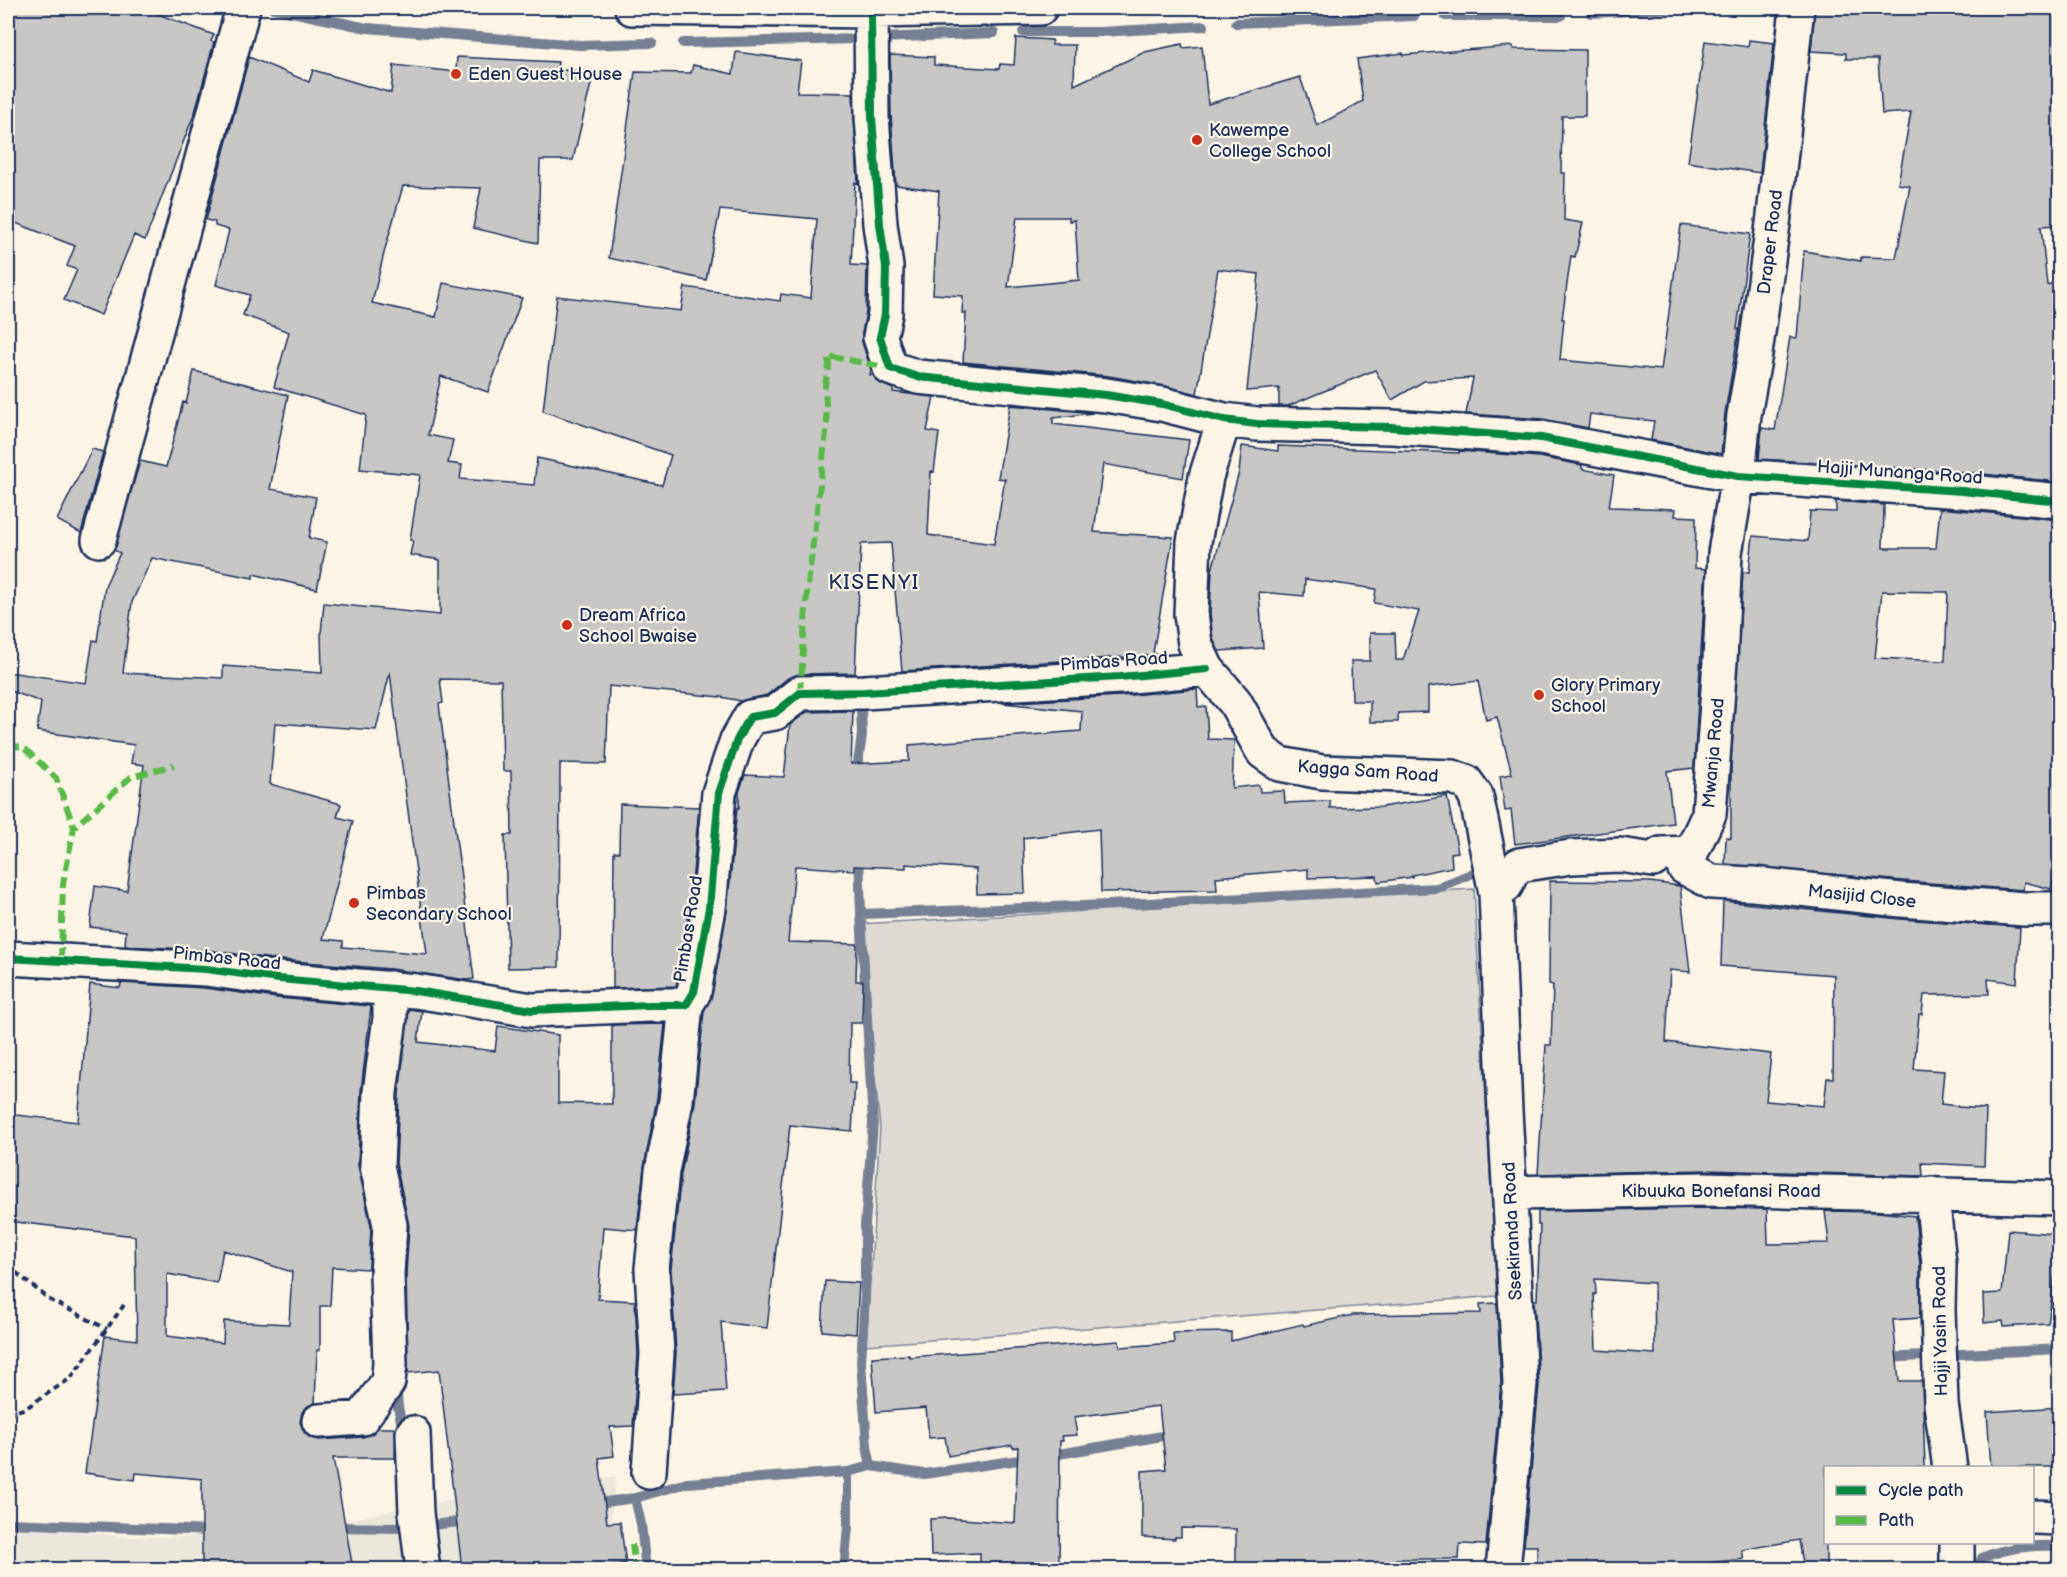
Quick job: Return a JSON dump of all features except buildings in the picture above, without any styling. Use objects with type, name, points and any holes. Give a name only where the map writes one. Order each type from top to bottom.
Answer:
[{"type":"street","points":[[99,540],[243,8]]},
{"type":"street","points":[[632,8],[871,11],[1040,8]]},
{"type":"street","name":"Draper Road","points":[[1738,476],[1744,416],[1773,224],[1797,8]]},
{"type":"street","name":"Hajji Munanga Road","points":[[871,11],[872,117],[880,224],[886,267],[885,314],[880,337],[890,368],[918,377],[1106,395],[1150,402],[1224,420],[1257,424],[1392,427],[1541,438],[1738,476],[1962,491],[2060,501]]},
{"type":"street","name":"Kagga Sam Road","points":[[1224,420],[1206,477],[1194,542],[1191,614],[1195,644],[1207,669],[1235,702],[1263,752],[1280,764],[1322,772],[1452,777],[1466,782],[1476,796],[1496,893]]},
{"type":"street","name":"Mwanja Road","points":[[1691,853],[1709,814],[1725,553],[1738,476]]},
{"type":"street","name":"Pimbas Road","points":[[8,958],[206,969],[279,979],[379,989],[390,988],[532,1010],[686,1005],[694,992],[709,908],[719,793],[737,740],[750,717],[774,712],[800,693],[864,692],[1120,677],[1207,669]]},
{"type":"street","points":[[1496,893],[1506,885],[1511,874],[1519,865],[1570,857],[1620,855],[1653,860],[1661,854],[1691,853]]},
{"type":"street","name":"Masijid Close","points":[[1691,853],[1684,867],[1711,882],[1753,884],[1901,900],[2025,909],[2060,909]]},
{"type":"street","name":"Ssekiranda Road","points":[[1496,893],[1504,1100],[1520,1383],[1503,1569]]},
{"type":"street","points":[[319,1421],[362,1418],[388,1382],[390,1364],[387,1275],[390,1225],[377,1166],[380,1092],[390,1018],[390,988]]},
{"type":"street","points":[[649,1472],[657,1354],[652,1269],[662,1171],[676,1101],[686,1005]]},
{"type":"street","name":"Kibuuka Bonefansi Road","points":[[1511,1192],[1706,1189],[2060,1198]]},
{"type":"street","name":"Hajji Yasin Road","points":[[1932,1194],[1939,1264],[1941,1404],[1950,1466]]},
{"type":"street","points":[[412,1434],[419,1541]]},
{"type":"street","points":[[2034,1517],[2060,1518]]},
{"type":"street","points":[[1957,1544],[1957,1569]]},
{"type":"path","points":[[8,1266],[50,1300],[107,1329]]},
{"type":"path","points":[[8,1414],[26,1408],[71,1378],[124,1305]]},
{"type":"shaded area","points":[[1474,889],[1497,1296],[866,1345],[880,1127],[859,924]]},
{"type":"shaded area","points":[[616,1476],[611,1516],[615,1569],[8,1569],[8,1525],[132,1537],[286,1535],[410,1506]]},
{"type":"waterway","points":[[273,8],[367,28],[580,45],[652,43]]},
{"type":"waterway","points":[[1591,13],[1683,8]]},
{"type":"waterway","points":[[1236,23],[1414,16]]},
{"type":"waterway","points":[[1445,16],[1561,16]]},
{"type":"waterway","points":[[1023,32],[1100,32],[1204,26]]},
{"type":"waterway","points":[[683,43],[994,33]]},
{"type":"waterway","points":[[856,777],[862,735],[861,708],[867,696]]},
{"type":"waterway","points":[[859,853],[861,914]]},
{"type":"waterway","points":[[871,1466],[867,1446],[861,1362],[865,1297],[865,1225],[873,1123],[861,914],[1108,905],[1437,888],[1487,869]]},
{"type":"waterway","points":[[1884,1358],[2060,1349]]},
{"type":"waterway","points":[[396,1383],[404,1435]]},
{"type":"waterway","points":[[1047,1456],[1174,1434]]},
{"type":"waterway","points":[[591,1504],[635,1498],[687,1483],[848,1472],[871,1466],[924,1474],[1032,1458]]},
{"type":"waterway","points":[[844,1570],[848,1526],[848,1472]]},
{"type":"waterway","points":[[635,1498],[641,1524],[646,1570]]},
{"type":"waterway","points":[[331,1527],[404,1528],[468,1521]]},
{"type":"waterway","points":[[8,1523],[214,1531]]},
{"type":"waterway","points":[[1977,1570],[1982,1558],[2001,1551],[2030,1546],[2060,1546]]},
{"type":"marked path","points":[[800,693],[807,594],[827,424],[825,385],[829,365],[828,356],[890,368]]},
{"type":"marked path","points":[[8,747],[22,746],[56,778],[74,827]]},
{"type":"marked path","points":[[61,960],[63,884],[74,827],[131,777],[174,765]]},
{"type":"marked path","points":[[632,1544],[635,1570]]},
{"type":"cycle path","points":[[871,11],[872,117],[880,224],[886,267],[885,314],[880,337],[890,368],[918,377],[1106,395],[1162,404],[1224,420],[1257,424],[1392,427],[1541,438],[1738,476],[1962,491],[2060,501]]},
{"type":"cycle path","points":[[8,958],[206,969],[279,979],[416,991],[532,1010],[686,1005],[694,992],[709,908],[719,793],[737,740],[750,717],[775,713],[800,693],[864,692],[1120,677],[1207,669]]},
{"type":"place","name":"Eden Guest House","points":[[456,74]]},
{"type":"place","name":"Kawempe College School","points":[[1197,140]]},
{"type":"place","name":"Dream Africa School Bwaise","points":[[567,625]]},
{"type":"place","name":"Glory Primary School","points":[[1539,695]]},
{"type":"place","name":"Pimbas Secondary School","points":[[354,903]]},
{"type":"district","name":"KISENYI","points":[[874,582]]}]
